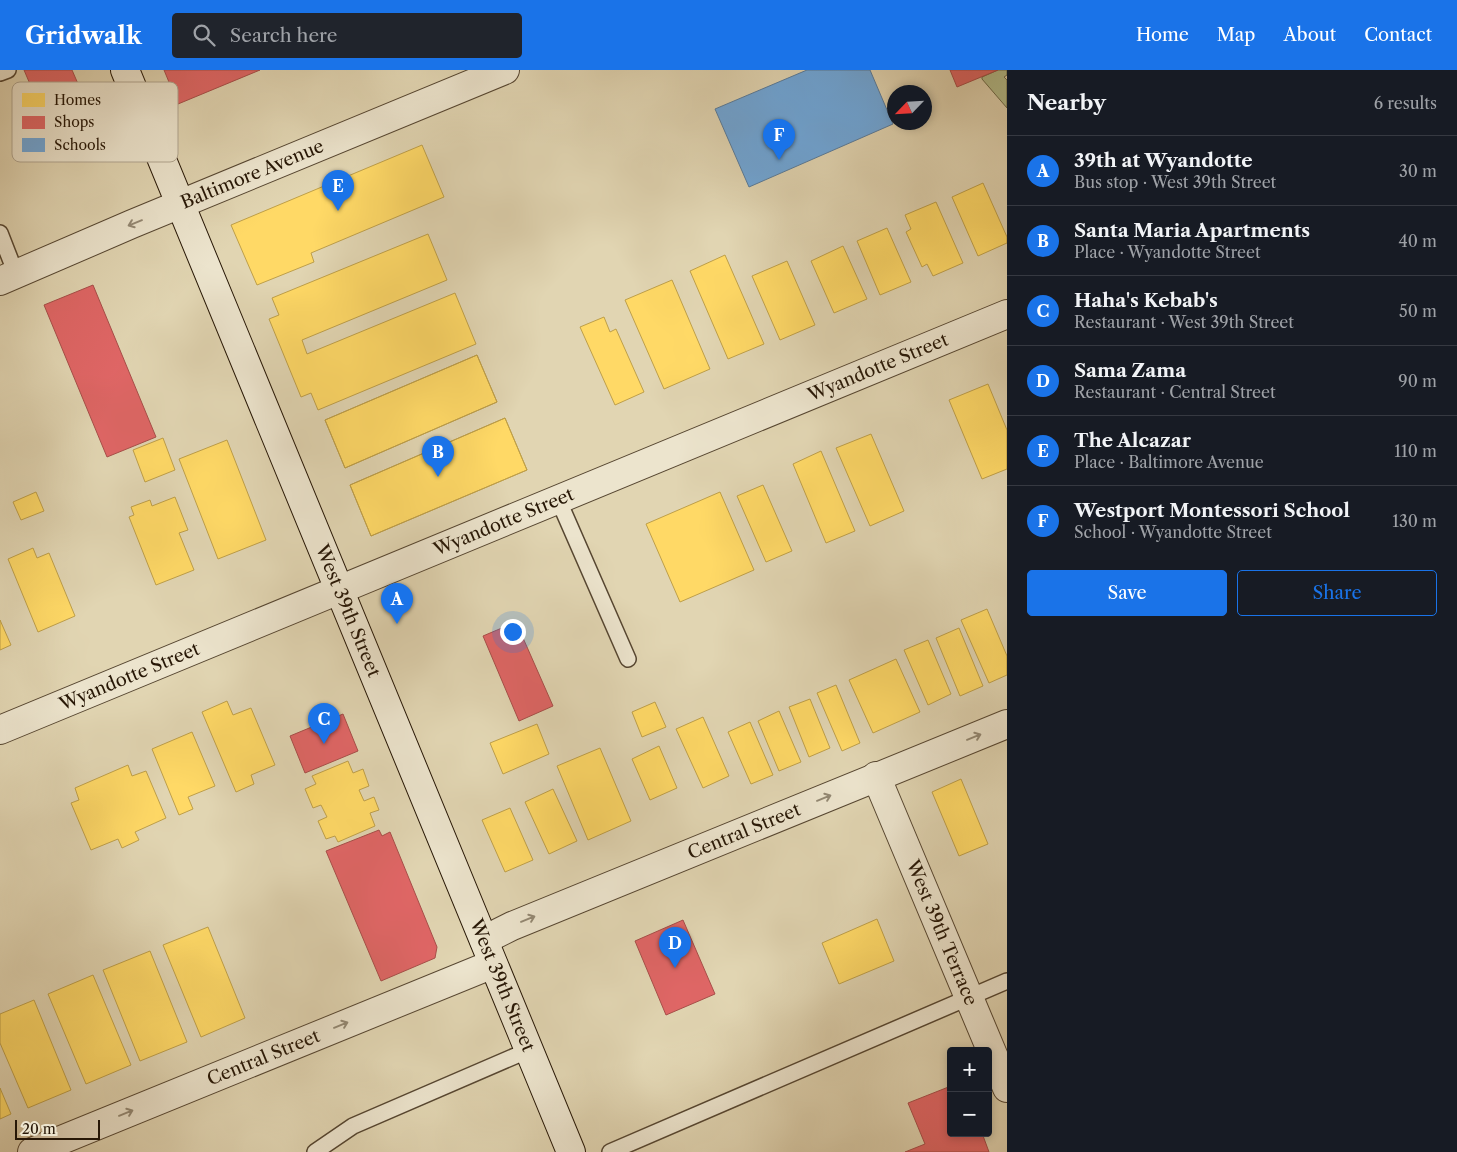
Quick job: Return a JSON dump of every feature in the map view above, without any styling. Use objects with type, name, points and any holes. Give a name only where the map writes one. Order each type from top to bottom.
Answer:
[{"type":"street","name":"West 39th Street","points":[[125,70],[130,82]]},
{"type":"street","name":"Baltimore Avenue","points":[[8,277],[505,70]]},
{"type":"street","name":"West 39th Street","points":[[162,162],[571,1152]]},
{"type":"street","name":"Wyandotte Street","points":[[0,730],[1007,314]]},
{"type":"street","name":"Central Street","points":[[32,1152],[489,952],[512,926],[1007,724]]},
{"type":"street","name":"West 39th Terrace","points":[[876,776],[1007,1088]]},
{"type":"lane","points":[[0,73],[8,70]]},
{"type":"lane","points":[[0,233],[8,277]]},
{"type":"lane","points":[[558,498],[628,659]]},
{"type":"lane","points":[[610,1152],[1007,981]]},
{"type":"lane","points":[[315,1152],[353,1126],[529,1050]]},
{"type":"green space","points":[[998,70],[1007,70],[1007,75],[1004,77],[1007,80],[1007,108],[982,79],[982,77]]},
{"type":"building: Homes","points":[[422,145],[444,197],[311,253],[314,262],[257,285],[231,225]]},
{"type":"building: Homes","points":[[983,183],[1007,237],[1007,243],[978,256],[952,197]]},
{"type":"building: Homes","points":[[936,202],[963,263],[933,276],[927,264],[922,267],[906,232],[911,229],[905,215]]},
{"type":"building: Homes","points":[[887,228],[911,282],[880,295],[857,241]]},
{"type":"building: Homes","points":[[428,234],[447,280],[302,340],[307,354],[455,293],[476,344],[318,410],[311,393],[301,397],[269,319],[279,315],[272,298]]},
{"type":"building: Homes","points":[[843,246],[867,299],[834,313],[811,261]]},
{"type":"building: Homes","points":[[725,255],[764,344],[728,359],[690,271]]},
{"type":"building: Homes","points":[[787,261],[815,325],[780,340],[752,276]]},
{"type":"building: Homes","points":[[672,280],[710,369],[664,389],[625,300]]},
{"type":"building: Homes","points":[[604,317],[610,332],[616,329],[644,392],[615,405],[580,327]]},
{"type":"building: Homes","points":[[477,355],[497,402],[345,468],[325,420]]},
{"type":"building: Homes","points":[[477,355],[497,402],[345,468],[325,420]]},
{"type":"building: Homes","points":[[988,384],[1007,430],[1007,469],[982,479],[949,400]]},
{"type":"building: Homes","points":[[505,418],[527,470],[371,536],[350,485]]},
{"type":"building: Homes","points":[[505,418],[527,470],[371,536],[350,485]]},
{"type":"building: Homes","points":[[871,434],[904,511],[870,526],[836,448]]},
{"type":"building: Homes","points":[[163,438],[175,470],[145,482],[133,450]]},
{"type":"building: Homes","points":[[227,440],[266,540],[218,559],[179,459]]},
{"type":"building: Homes","points":[[821,451],[855,531],[826,543],[793,464]]},
{"type":"building: Homes","points":[[763,485],[792,551],[766,562],[737,496]]},
{"type":"building: Homes","points":[[36,492],[44,511],[21,520],[13,502]]},
{"type":"building: Homes","points":[[720,492],[754,570],[680,602],[646,524]]},
{"type":"building: Homes","points":[[175,497],[188,530],[179,533],[194,570],[156,585],[129,517],[134,515],[131,507],[150,500],[152,506]]},
{"type":"building: Homes","points":[[33,548],[37,558],[49,553],[75,616],[38,632],[8,559]]},
{"type":"building: Homes","points":[[987,609],[1007,656],[1007,675],[989,683],[961,620]]},
{"type":"building: Homes","points":[[0,620],[11,645],[0,650]]},
{"type":"building: Homes","points":[[959,628],[983,686],[960,696],[936,638]]},
{"type":"building: Homes","points":[[928,640],[951,694],[928,705],[904,650]]},
{"type":"building: Homes","points":[[896,659],[920,712],[873,733],[849,680]]},
{"type":"building: Homes","points":[[836,685],[860,743],[842,751],[817,693]]},
{"type":"building: Homes","points":[[810,699],[830,748],[809,757],[789,707]]},
{"type":"building: Homes","points":[[227,701],[233,715],[251,708],[275,765],[251,775],[254,784],[236,792],[202,712]]},
{"type":"building: Homes","points":[[655,702],[666,727],[642,737],[632,712]]},
{"type":"building: Homes","points":[[779,711],[801,762],[779,771],[758,721]]},
{"type":"building: Homes","points":[[703,717],[729,776],[703,788],[676,729]]},
{"type":"building: Homes","points":[[750,722],[773,775],[751,784],[728,732]]},
{"type":"building: Homes","points":[[537,724],[549,754],[503,774],[490,743]]},
{"type":"building: Homes","points":[[192,732],[215,786],[188,797],[193,809],[179,815],[152,749]]},
{"type":"building: Homes","points":[[659,746],[677,788],[650,800],[632,759]]},
{"type":"building: Homes","points":[[600,748],[631,821],[588,840],[557,766]]},
{"type":"building: Homes","points":[[348,761],[353,773],[363,769],[369,786],[359,790],[364,801],[374,797],[379,810],[370,813],[375,826],[338,842],[335,836],[326,839],[318,821],[327,817],[321,805],[313,808],[305,789],[316,784],[312,776]]},
{"type":"building: Homes","points":[[128,765],[132,776],[146,771],[166,818],[135,832],[139,840],[122,848],[118,839],[91,850],[71,803],[79,800],[75,788]]},
{"type":"building: Homes","points":[[961,779],[988,844],[959,856],[932,792]]},
{"type":"building: Homes","points":[[553,789],[577,841],[549,854],[525,802]]},
{"type":"building: Homes","points":[[510,808],[533,860],[505,872],[482,820]]},
{"type":"building: Homes","points":[[877,919],[894,961],[839,984],[822,943]]},
{"type":"building: Homes","points":[[208,927],[245,1018],[201,1037],[163,945]]},
{"type":"building: Homes","points":[[150,951],[187,1042],[140,1061],[103,970]]},
{"type":"building: Homes","points":[[93,975],[131,1065],[86,1084],[48,994]]},
{"type":"building: Homes","points":[[34,1000],[71,1090],[28,1108],[0,1043],[0,1014]]},
{"type":"building: Homes","points":[[0,1088],[11,1114],[0,1119]]},
{"type":"building: Shops","points":[[24,70],[72,70],[77,82],[29,82]]},
{"type":"building: Shops","points":[[164,70],[260,70],[178,104],[178,82],[169,82]]},
{"type":"building: Shops","points":[[950,70],[998,70],[957,87]]},
{"type":"building: Shops","points":[[93,285],[156,437],[107,457],[44,305]]},
{"type":"building: Shops","points":[[516,622],[553,706],[519,721],[483,636]]},
{"type":"building: Shops","points":[[343,714],[358,751],[305,773],[290,736]]},
{"type":"building: Shops","points":[[379,830],[382,836],[390,832],[437,947],[435,958],[381,981],[326,851]]},
{"type":"building: Shops","points":[[683,920],[715,994],[666,1015],[635,941]]},
{"type":"building: Shops","points":[[947,1088],[947,1137],[983,1137],[989,1152],[905,1152],[925,1144],[908,1103]]},
{"type":"building: Schools","points":[[807,70],[870,70],[887,110],[887,127],[749,187],[715,109]]},
{"type":"place","name":"Westport Montessori School","points":[[779,160]]},
{"type":"place","name":"The Alcazar","points":[[338,211]]},
{"type":"place","name":"Santa Maria Apartments","points":[[438,477]]},
{"type":"place","name":"39th at Wyandotte","points":[[397,624]]},
{"type":"place","name":"Haha's Kebab's","points":[[324,744]]},
{"type":"place","name":"Sama Zama","points":[[675,968]]}]
